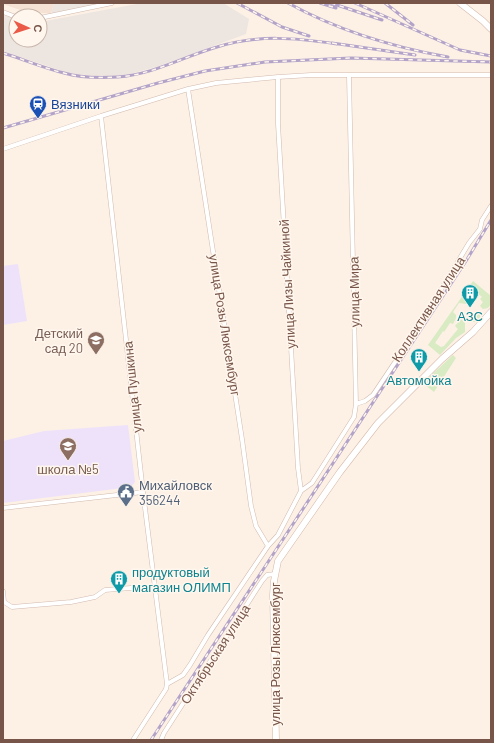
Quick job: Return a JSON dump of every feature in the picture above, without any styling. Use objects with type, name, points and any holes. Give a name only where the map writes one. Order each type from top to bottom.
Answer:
[{"type":"main road","points":[[460,3],[491,29]]},
{"type":"main road","name":"улица Розы Люксембург","points":[[276,740],[273,595],[278,561],[340,472],[378,423],[442,358],[476,328],[491,312]]},
{"type":"street","points":[[48,16],[112,3]]},
{"type":"street","points":[[3,149],[188,89],[216,83],[311,75],[491,75]]},
{"type":"street","name":"улица Мира","points":[[268,546],[278,535],[301,491],[312,483],[354,417],[356,404],[349,76]]},
{"type":"street","name":"улица Лизы Чайкиной","points":[[278,77],[279,140],[297,460],[301,491]]},
{"type":"street","name":"улица Розы Люксембург","points":[[167,684],[182,675],[190,666],[208,635],[268,546],[256,526],[251,506],[188,89]]},
{"type":"street","name":"улица Пушкина","points":[[101,116],[167,684]]},
{"type":"street","name":"Коллективная улица","points":[[356,404],[365,401],[373,395],[418,328],[469,243],[480,229],[482,220],[491,206]]},
{"type":"street","points":[[3,508],[144,492]]},
{"type":"street","name":"Октябрьская улица","points":[[161,740],[164,733],[262,581],[267,575],[275,574]]},
{"type":"street","points":[[3,591],[4,602],[12,607],[71,602],[95,597],[105,590],[131,588],[155,590]]},
{"type":"street","points":[[133,740],[166,688],[167,684]]},
{"type":"shaded area","points":[[54,3],[51,14],[48,14],[48,8],[14,8],[3,4]]},
{"type":"shaded area","points":[[54,3],[106,3],[51,14]]},
{"type":"shaded area","points":[[142,3],[223,3],[249,19],[246,34],[159,66],[123,76],[106,77],[68,73],[3,51],[3,15],[8,17],[8,48],[48,48],[48,21]]},
{"type":"shaded area","points":[[18,264],[27,321],[3,325],[3,266]]},
{"type":"shaded area","name":"школа №5","points":[[128,425],[135,482],[131,487],[3,503],[3,441],[44,431]]},
{"type":"green space","points":[[473,281],[491,296],[491,304],[488,308],[483,309],[480,306],[483,302],[480,299],[482,297],[475,291],[466,304],[459,303],[453,312],[456,315],[456,318],[453,324],[450,323],[435,343],[441,347],[444,346],[458,329],[455,326],[461,319],[465,323],[465,332],[456,338],[440,355],[428,345]]},
{"type":"green space","points":[[477,311],[480,313],[480,317],[476,322],[473,322],[471,319]]},
{"type":"green space","points":[[453,355],[456,358],[434,392],[425,385],[425,381]]},
{"type":"railway","points":[[237,3],[282,27],[309,36]]},
{"type":"railway","points":[[288,3],[307,13],[365,36],[386,43],[448,57]]},
{"type":"railway","points":[[320,3],[336,8]]},
{"type":"railway","points":[[331,3],[382,20]]},
{"type":"railway","points":[[355,3],[460,50],[491,56]]},
{"type":"railway","points":[[385,3],[413,25]]},
{"type":"railway","points":[[3,53],[48,69],[71,75],[111,77],[131,76],[143,73],[217,47],[247,40],[277,38],[337,44]]},
{"type":"railway","points":[[332,43],[415,55]]},
{"type":"railway","points":[[3,128],[158,83],[205,71],[265,62],[351,58],[491,62]]},
{"type":"railway","points":[[151,740],[466,261],[491,220]]},
{"type":"place","name":"Вязники","points":[[38,119]]},
{"type":"place","name":"АЗС","points":[[470,308]]},
{"type":"place","name":"Детский сад 20","points":[[96,355]]},
{"type":"place","name":"Автомойка","points":[[419,372]]},
{"type":"place","name":"школа №5","points":[[68,461]]},
{"type":"place","name":"Михайловск 356244","points":[[126,507]]},
{"type":"place","name":"продуктовый магазин ОЛИМП","points":[[119,594]]}]
